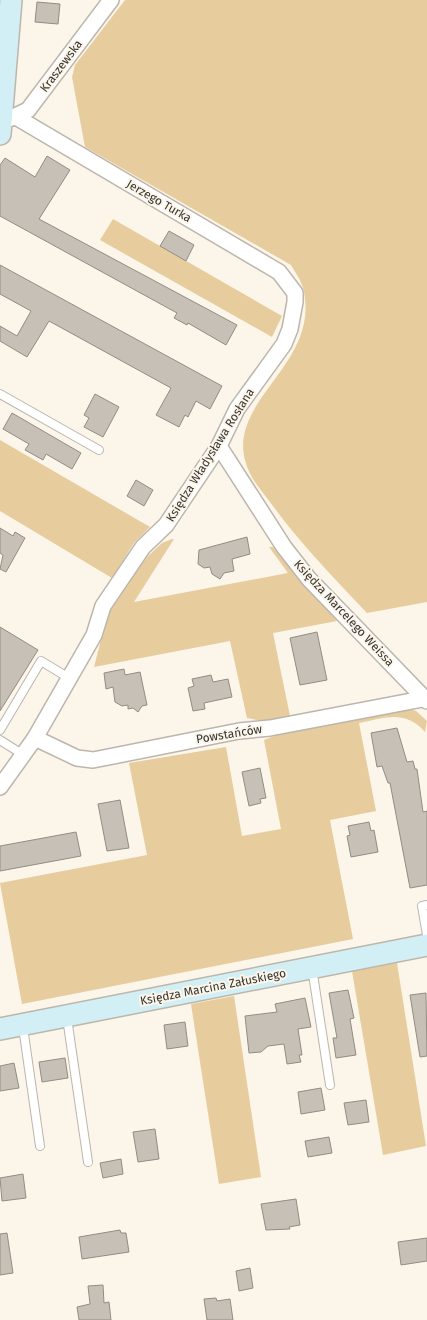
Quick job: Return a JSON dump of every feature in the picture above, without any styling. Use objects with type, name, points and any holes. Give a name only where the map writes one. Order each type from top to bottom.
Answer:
[{"type":"street","points":[[6,123],[11,0]]},
{"type":"street","name":"Kraszewska","points":[[6,123],[28,110],[111,0]]},
{"type":"street","name":"Jerzego Turka","points":[[6,123],[279,272],[295,293]]},
{"type":"street","name":"Księdza Władysława Rosłana","points":[[0,787],[35,738],[94,635],[103,606],[142,547],[166,525],[218,446],[238,409],[284,344],[294,314],[295,293]]},
{"type":"street","name":"Księdza Marcelego Weissa","points":[[218,446],[284,547],[309,579],[426,699]]},
{"type":"street","name":"Powstańców","points":[[35,738],[77,758],[93,760],[239,731],[270,728],[426,699]]},
{"type":"street","name":"Księdza Marcina Załuskiego","points":[[0,1029],[427,945]]},
{"type":"lane","points":[[0,394],[99,450]]},
{"type":"lane","points":[[0,730],[42,661],[69,678]]},
{"type":"lane","points":[[0,740],[22,754]]},
{"type":"lane","points":[[427,905],[422,906],[427,935]]},
{"type":"lane","points":[[312,968],[330,1085]]},
{"type":"lane","points":[[67,1016],[88,1162]]},
{"type":"lane","points":[[22,1025],[40,1146]]},
{"type":"shaded area","points":[[125,0],[427,0],[427,602],[367,613],[293,531],[259,487],[247,466],[244,438],[250,418],[261,398],[289,359],[300,338],[305,314],[303,288],[291,265],[85,147],[72,77],[75,65]]},
{"type":"shaded area","points":[[113,219],[282,316],[272,337],[100,240]]},
{"type":"shaded area","points":[[0,440],[150,527],[134,543],[112,578],[0,511]]},
{"type":"shaded area","points":[[174,539],[134,602],[288,573],[269,547],[273,547],[337,621],[273,633],[290,716],[262,721],[247,718],[230,641],[94,667],[109,609],[147,557],[162,543]]},
{"type":"shaded area","points":[[407,708],[416,711],[427,721],[425,732],[410,720],[402,718],[394,717],[359,723],[376,811],[330,820],[353,939],[22,1004],[0,883],[147,855],[129,763],[226,747],[242,836],[281,829],[264,740],[282,733]]},
{"type":"shaded area","points":[[397,963],[426,1146],[383,1155],[352,971]]},
{"type":"shaded area","points":[[234,996],[261,1177],[219,1184],[191,1004]]},
{"type":"building","points":[[37,2],[60,4],[58,24],[35,22]]},
{"type":"building","points":[[47,156],[70,170],[39,219],[237,325],[226,345],[188,323],[187,325],[174,318],[177,313],[0,216],[0,165],[5,158],[35,177]]},
{"type":"building","points":[[169,231],[194,245],[186,261],[160,246]]},
{"type":"building","points":[[0,265],[222,386],[210,409],[196,401],[188,417],[185,415],[179,427],[156,415],[171,388],[49,321],[27,357],[0,341],[0,326],[17,336],[31,311],[0,294]]},
{"type":"building","points":[[95,394],[119,407],[103,437],[84,427],[89,418],[84,415]]},
{"type":"building","points":[[12,413],[81,453],[72,469],[46,454],[43,460],[25,450],[29,444],[3,429]]},
{"type":"building","points":[[136,480],[153,490],[144,506],[127,496]]},
{"type":"building","points":[[0,528],[13,536],[15,532],[25,538],[6,572],[0,569],[3,555],[0,553]]},
{"type":"building","points":[[247,537],[250,554],[232,559],[234,571],[224,573],[220,579],[212,574],[210,567],[204,568],[198,564],[199,550]]},
{"type":"building","points":[[0,627],[38,650],[0,711]]},
{"type":"building","points":[[317,632],[327,680],[300,685],[290,638]]},
{"type":"building","points":[[124,669],[125,675],[140,672],[147,705],[142,706],[138,712],[133,708],[128,709],[128,705],[122,706],[115,702],[113,687],[106,689],[104,673]]},
{"type":"building","points":[[211,675],[213,682],[228,679],[232,697],[204,703],[205,709],[193,711],[188,688],[194,686],[192,679]]},
{"type":"building","points":[[397,728],[407,762],[413,761],[415,769],[417,769],[423,812],[427,811],[427,885],[410,888],[390,783],[388,783],[382,766],[377,767],[371,733]]},
{"type":"building","points":[[260,768],[266,798],[260,799],[261,803],[249,806],[242,772]]},
{"type":"building","points":[[120,800],[129,848],[107,851],[98,804]]},
{"type":"building","points":[[369,822],[371,831],[374,830],[378,852],[351,857],[347,836],[350,835],[348,826]]},
{"type":"building","points":[[76,832],[81,856],[0,871],[0,846]]},
{"type":"building","points":[[348,990],[354,1018],[350,1019],[356,1055],[336,1058],[333,1038],[337,1038],[329,993]]},
{"type":"building","points":[[426,993],[427,1056],[420,1057],[410,995]]},
{"type":"building","points":[[305,998],[311,1027],[298,1029],[302,1055],[299,1055],[301,1062],[287,1064],[284,1044],[268,1046],[261,1052],[249,1053],[245,1016],[277,1012],[275,1004]]},
{"type":"building","points":[[185,1022],[188,1046],[167,1049],[164,1025]]},
{"type":"building","points":[[65,1058],[68,1078],[42,1082],[39,1062]]},
{"type":"building","points":[[14,1063],[19,1088],[0,1091],[0,1066]]},
{"type":"building","points":[[321,1088],[325,1110],[301,1114],[298,1092]]},
{"type":"building","points":[[366,1100],[369,1122],[348,1125],[344,1103]]},
{"type":"building","points":[[155,1129],[159,1159],[138,1162],[133,1132]]},
{"type":"building","points":[[329,1137],[332,1153],[308,1157],[305,1141]]},
{"type":"building","points":[[121,1159],[123,1174],[103,1178],[100,1163]]},
{"type":"building","points":[[23,1174],[26,1198],[2,1201],[0,1178]]},
{"type":"building","points":[[296,1199],[300,1225],[289,1227],[290,1229],[266,1230],[261,1204]]},
{"type":"building","points":[[120,1230],[121,1233],[126,1233],[129,1252],[82,1259],[79,1237]]},
{"type":"building","points":[[7,1233],[13,1273],[0,1275],[0,1234]]},
{"type":"building","points":[[427,1238],[427,1261],[401,1265],[398,1242]]},
{"type":"building","points":[[250,1268],[253,1288],[239,1291],[236,1271]]},
{"type":"building","points":[[103,1285],[104,1303],[109,1302],[111,1320],[79,1320],[77,1307],[90,1304],[88,1286]]},
{"type":"building","points":[[216,1298],[217,1301],[230,1299],[233,1320],[207,1320],[204,1299]]}]
